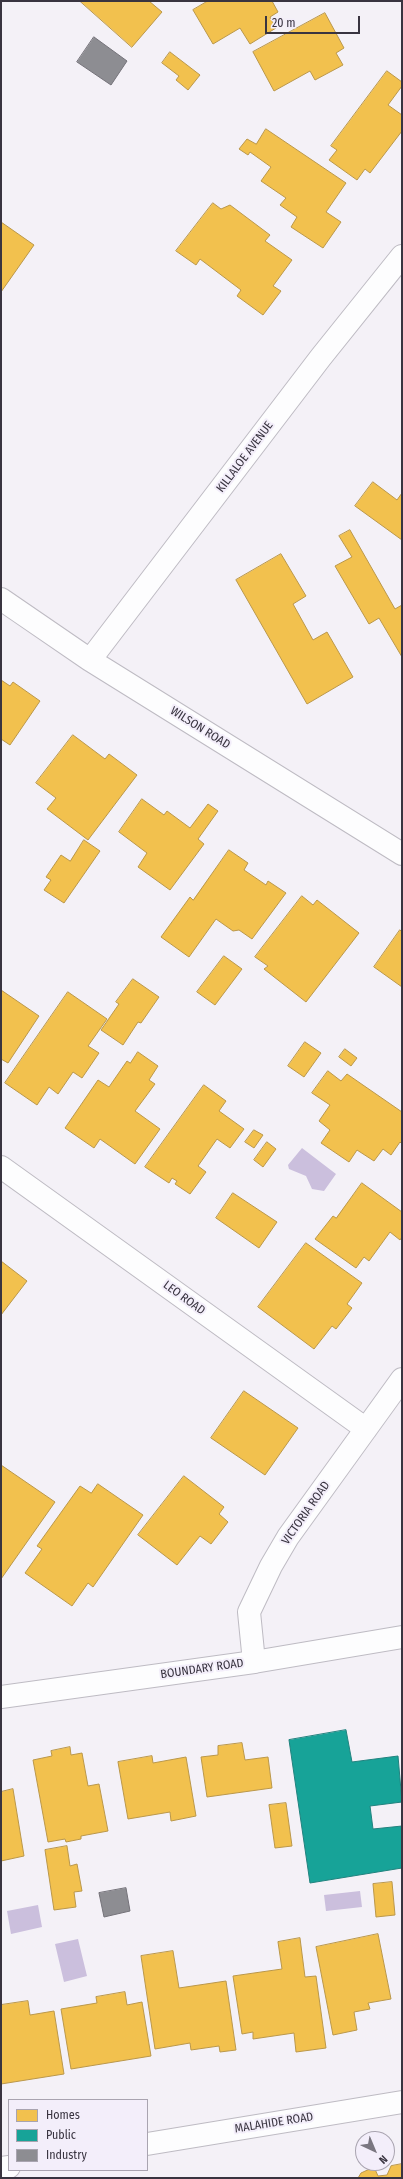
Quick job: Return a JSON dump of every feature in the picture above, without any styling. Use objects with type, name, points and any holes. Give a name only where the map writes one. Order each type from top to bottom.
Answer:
[{"type":"street","name":"KILLALOE AVENUE","points":[[90,660],[321,358],[402,256]]},
{"type":"street","name":"WILSON ROAD","points":[[1,599],[90,660],[402,854]]},
{"type":"street","name":"LEO ROAD","points":[[1,1167],[366,1429]]},
{"type":"street","name":"VICTORIA ROAD","points":[[254,1662],[249,1612],[271,1566],[288,1537],[402,1379]]},
{"type":"street","name":"BOUNDARY ROAD","points":[[1,1697],[254,1662],[402,1637]]},
{"type":"street","name":"MALAHIDE ROAD","points":[[148,2144],[402,2102]]},
{"type":"shaded area","points":[[302,1148],[336,1174],[324,1191],[312,1189],[306,1176],[289,1169],[288,1165]]},
{"type":"shaded area","points":[[360,1891],[362,1907],[326,1911],[324,1895]]},
{"type":"shaded area","points":[[38,1905],[42,1927],[11,1934],[7,1911]]},
{"type":"shaded area","points":[[78,1939],[87,1976],[64,1982],[55,1944]]},
{"type":"building: Homes","points":[[80,1],[149,1],[162,12],[132,47]]},
{"type":"building: Homes","points":[[208,1],[272,1],[278,12],[270,17],[276,28],[250,44],[240,28],[213,44],[193,10]]},
{"type":"building: Homes","points":[[325,13],[344,48],[336,53],[343,65],[315,80],[310,71],[274,91],[253,52]]},
{"type":"building: Homes","points":[[170,52],[200,75],[188,90],[176,80],[179,76],[162,63]]},
{"type":"building: Homes","points":[[387,71],[402,82],[402,86],[388,105],[402,115],[402,131],[370,173],[365,169],[357,180],[329,160],[337,150],[331,146]]},
{"type":"building: Homes","points":[[266,129],[346,183],[326,212],[341,222],[323,248],[291,227],[297,217],[280,205],[286,198],[261,181],[271,167],[250,152],[248,155],[239,149],[247,139],[256,144]]},
{"type":"building: Homes","points":[[213,203],[221,209],[230,205],[270,235],[265,241],[292,260],[273,286],[281,291],[263,315],[237,296],[241,290],[200,259],[196,265],[176,251]]},
{"type":"building: Homes","points":[[1,222],[34,245],[1,292]]},
{"type":"building: Homes","points":[[373,482],[397,500],[402,493],[402,540],[355,506]]},
{"type":"building: Homes","points":[[350,530],[395,609],[402,605],[402,657],[379,618],[369,624],[335,566],[352,557],[339,536]]},
{"type":"building: Homes","points":[[281,554],[306,596],[293,604],[313,640],[327,632],[353,677],[307,704],[236,580]]},
{"type":"building: Homes","points":[[1,680],[10,686],[13,682],[40,701],[10,745],[1,739]]},
{"type":"building: Homes","points":[[73,735],[105,759],[109,754],[137,775],[88,840],[47,809],[56,798],[36,783]]},
{"type":"building: Homes","points":[[142,799],[164,815],[167,811],[190,828],[208,804],[218,811],[198,839],[204,844],[170,890],[138,867],[147,853],[119,832]]},
{"type":"building: Homes","points":[[84,840],[100,851],[64,903],[44,890],[51,880],[46,877],[61,855],[70,861]]},
{"type":"building: Homes","points":[[229,850],[248,863],[244,870],[266,885],[268,881],[286,893],[252,939],[239,930],[233,931],[216,919],[189,957],[161,937],[190,897],[193,900]]},
{"type":"building: Homes","points":[[302,896],[313,905],[317,900],[359,933],[306,1002],[264,969],[268,966],[255,957]]},
{"type":"building: Homes","points":[[400,930],[402,932],[402,987],[374,967]]},
{"type":"building: Homes","points":[[224,956],[242,969],[215,1005],[197,992]]},
{"type":"building: Homes","points":[[133,979],[159,997],[141,1023],[138,1022],[123,1045],[101,1030],[119,1004],[116,1002]]},
{"type":"building: Homes","points":[[1,990],[39,1016],[8,1063],[1,1059]]},
{"type":"building: Homes","points":[[68,992],[107,1019],[88,1046],[99,1053],[82,1078],[73,1072],[58,1094],[49,1087],[37,1105],[5,1083]]},
{"type":"building: Homes","points":[[305,1042],[321,1053],[304,1077],[288,1066]]},
{"type":"building: Homes","points":[[345,1049],[357,1058],[351,1066],[339,1057]]},
{"type":"building: Homes","points":[[138,1052],[158,1066],[149,1080],[155,1084],[135,1111],[160,1129],[135,1164],[100,1139],[94,1148],[65,1128],[98,1080],[109,1087],[127,1061],[130,1063]]},
{"type":"building: Homes","points":[[328,1071],[341,1081],[347,1074],[402,1112],[402,1144],[400,1142],[391,1155],[383,1149],[374,1161],[357,1150],[349,1162],[321,1143],[330,1130],[319,1121],[330,1105],[312,1093]]},
{"type":"building: Homes","points":[[204,1085],[226,1101],[219,1111],[244,1129],[230,1148],[217,1139],[198,1166],[206,1172],[190,1194],[175,1184],[177,1181],[172,1178],[169,1183],[145,1167]]},
{"type":"building: Homes","points":[[254,1130],[263,1135],[254,1148],[245,1142]]},
{"type":"building: Homes","points":[[267,1142],[276,1149],[263,1167],[254,1160]]},
{"type":"building: Homes","points":[[362,1183],[402,1212],[402,1237],[400,1240],[390,1232],[369,1261],[364,1257],[356,1268],[315,1239],[333,1216],[336,1218]]},
{"type":"building: Homes","points":[[233,1193],[277,1222],[259,1248],[216,1218]]},
{"type":"building: Homes","points":[[306,1243],[362,1283],[347,1304],[352,1308],[336,1329],[332,1326],[314,1349],[258,1307]]},
{"type":"building: Homes","points":[[1,1261],[27,1281],[1,1315]]},
{"type":"building: Homes","points":[[244,1391],[298,1428],[265,1475],[211,1438]]},
{"type":"building: Homes","points":[[1,1465],[55,1502],[1,1579]]},
{"type":"building: Homes","points":[[184,1476],[224,1507],[219,1514],[228,1522],[211,1544],[200,1536],[177,1565],[138,1535]]},
{"type":"building: Homes","points":[[98,1484],[143,1515],[93,1587],[88,1583],[72,1606],[25,1573],[42,1549],[37,1546],[80,1486],[91,1493]]},
{"type":"building: Homes","points":[[242,1743],[245,1760],[268,1757],[272,1788],[207,1797],[201,1757],[218,1755],[218,1746]]},
{"type":"building: Homes","points":[[70,1747],[71,1755],[82,1753],[88,1786],[99,1784],[108,1831],[81,1836],[81,1839],[66,1842],[65,1839],[48,1842],[33,1760],[52,1756],[51,1751]]},
{"type":"building: Homes","points":[[152,1756],[153,1763],[186,1757],[196,1816],[171,1821],[170,1812],[128,1819],[118,1762]]},
{"type":"building: Homes","points":[[13,1789],[24,1856],[1,1861],[1,1792]]},
{"type":"building: Homes","points":[[286,1803],[292,1846],[275,1848],[269,1805]]},
{"type":"building: Homes","points":[[67,1846],[70,1866],[77,1864],[82,1891],[74,1892],[76,1907],[54,1910],[45,1850]]},
{"type":"building: Homes","points":[[392,1882],[395,1915],[376,1917],[373,1884]]},
{"type":"building: Homes","points":[[378,1934],[391,1999],[368,2003],[370,2009],[354,2012],[357,2030],[333,2035],[316,1947]]},
{"type":"building: Homes","points":[[300,1938],[305,1977],[316,1976],[326,2048],[296,2052],[294,2033],[253,2039],[253,2032],[242,2034],[233,1976],[282,1969],[278,1942]]},
{"type":"building: Homes","points":[[173,1951],[179,1988],[226,1981],[236,2050],[220,2052],[219,2046],[191,2050],[190,2043],[155,2049],[141,1956]]},
{"type":"building: Homes","points":[[125,1992],[127,2005],[142,2002],[151,2056],[71,2069],[61,2009],[97,2003],[96,1997]]},
{"type":"building: Homes","points":[[28,2001],[30,2015],[54,2011],[64,2074],[1,2084],[1,2005]]},
{"type":"building: Homes","points":[[402,2164],[402,2178],[358,2178],[361,2173],[365,2171],[376,2171],[378,2176],[387,2175],[389,2171],[395,2171],[395,2165]]},
{"type":"building: Public","points":[[346,1730],[352,1762],[398,1756],[402,1802],[370,1806],[373,1829],[402,1826],[402,1868],[310,1883],[289,1740]]},
{"type":"building: Industry","points":[[94,37],[127,61],[111,85],[77,62]]},
{"type":"building: Industry","points":[[126,1888],[130,1911],[104,1917],[99,1893]]}]
